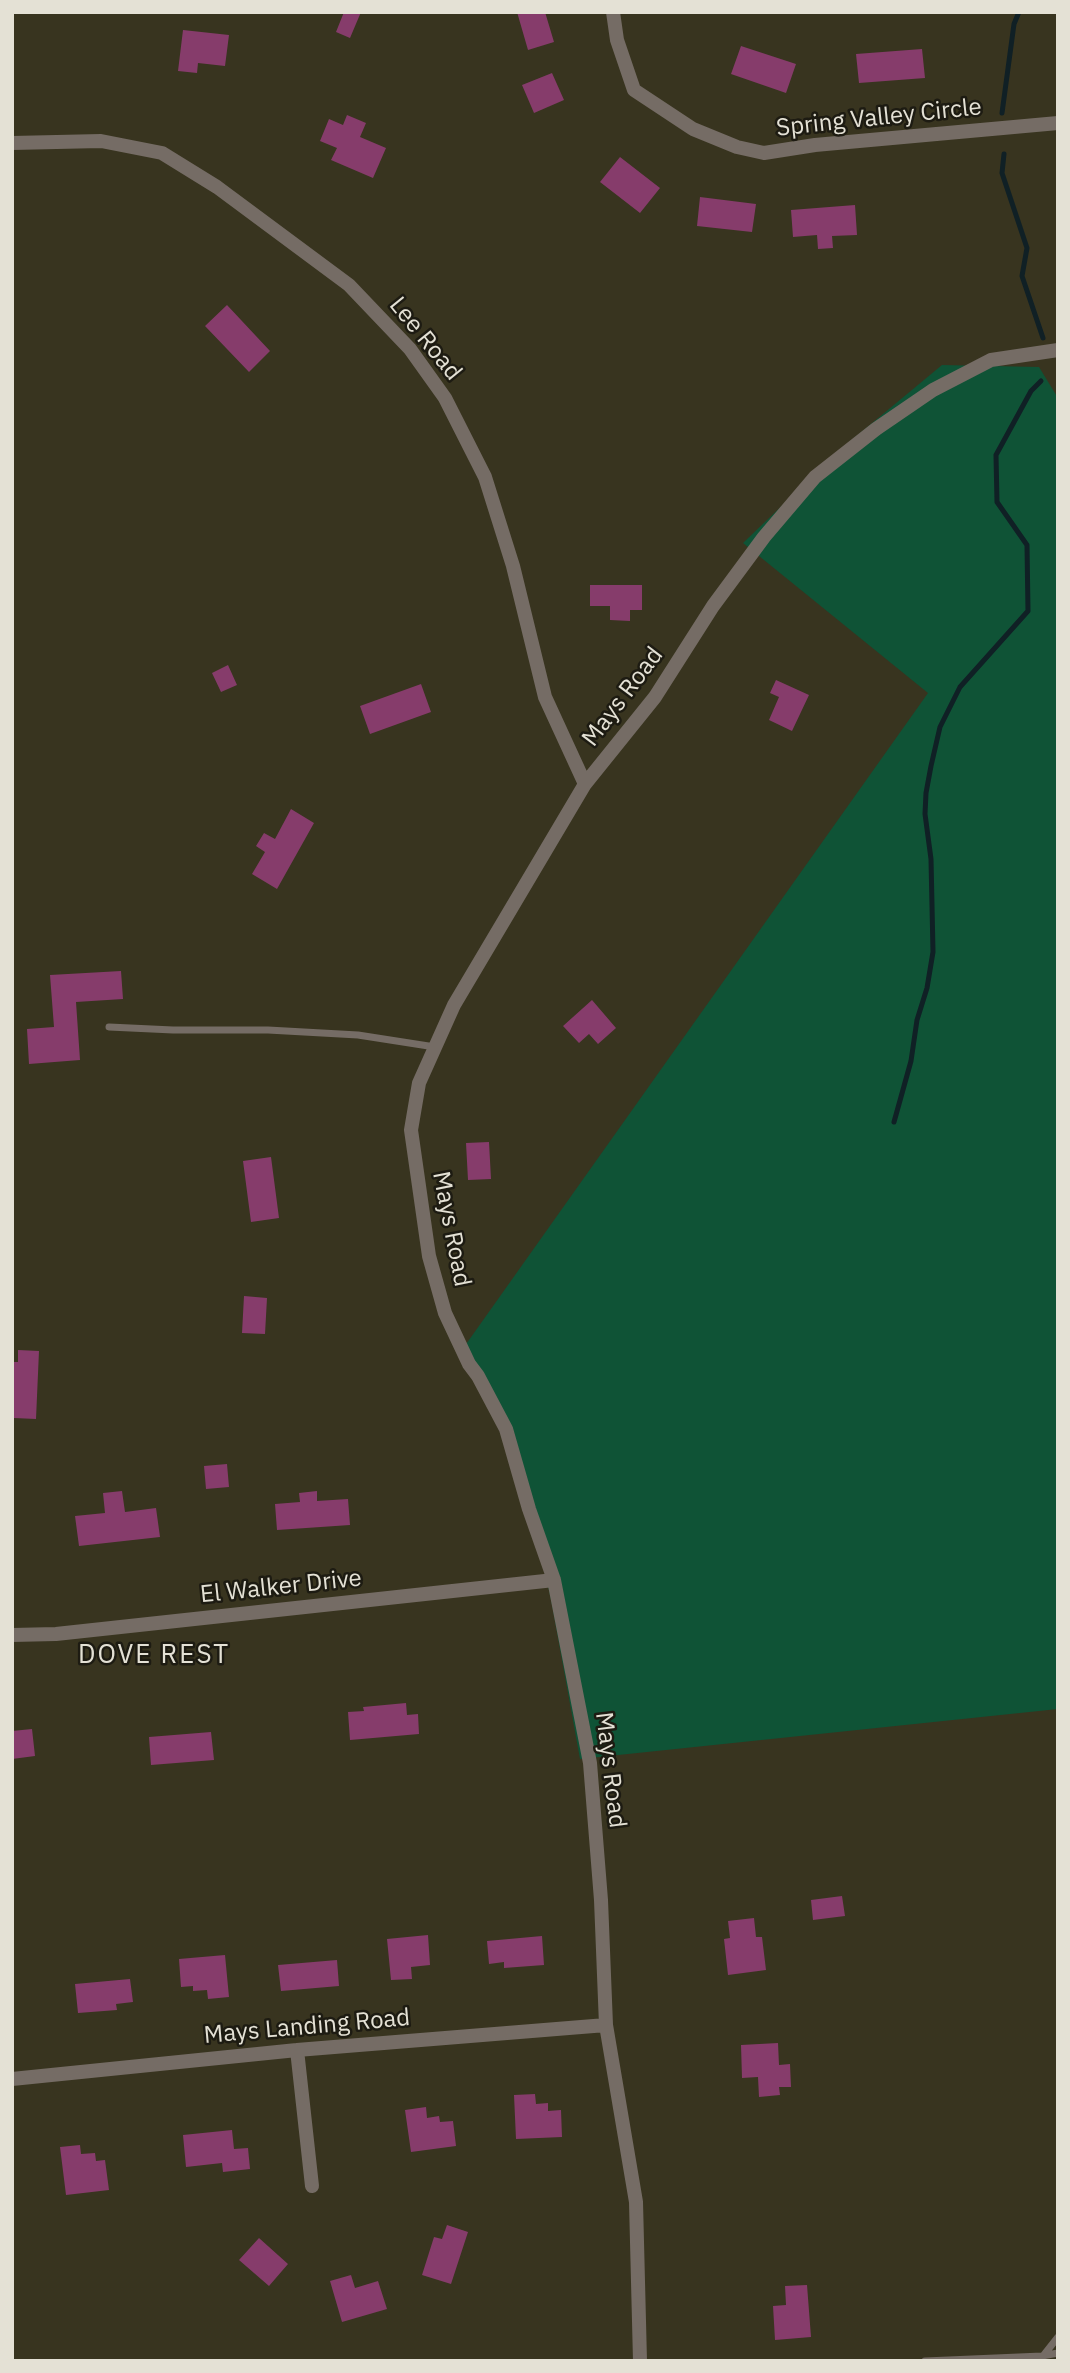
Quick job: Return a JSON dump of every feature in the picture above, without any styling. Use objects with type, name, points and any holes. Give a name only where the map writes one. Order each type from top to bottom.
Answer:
[{"type":"street","name":"Spring Valley Circle","points":[[613,12],[617,40],[634,90],[693,129],[751,150],[764,153],[815,145],[1058,123]]},
{"type":"street","name":"Lee Road","points":[[12,143],[101,141],[162,153],[217,187],[349,285],[411,349],[444,398],[485,477],[513,566],[545,697],[584,784]]},
{"type":"street","name":"Mays Road","points":[[640,2361],[636,2202],[606,2025],[601,1900],[590,1763],[554,1580],[529,1509],[506,1429],[444,1313],[429,1256],[411,1130],[419,1083],[454,1005],[584,784],[655,697],[713,606],[764,537],[815,477],[876,429],[933,390],[991,360],[1058,350]]},
{"type":"street","name":"El Walker Drive","points":[[12,1635],[56,1634],[554,1580]]},
{"type":"street","name":"Mays Landing Road","points":[[12,2079],[298,2050],[606,2025]]},
{"type":"street","points":[[298,2050],[312,2186]]},
{"type":"lane","points":[[109,1027],[268,1030],[358,1035],[435,1047]]},
{"type":"lane","points":[[1042,2356],[1058,2337]]},
{"type":"lane","points":[[925,2361],[1058,2353]]},
{"type":"green space","points":[[942,365],[1039,367],[1058,398],[1058,1709],[580,1759],[527,1486],[464,1347],[928,693],[743,543],[842,448]]},
{"type":"building","points":[[344,12],[361,12],[350,38],[336,32]]},
{"type":"building","points":[[517,12],[545,12],[554,42],[528,50]]},
{"type":"building","points":[[183,30],[229,35],[225,66],[198,63],[197,73],[178,71]]},
{"type":"building","points":[[741,46],[796,64],[786,93],[731,74]]},
{"type":"building","points":[[922,49],[925,78],[859,83],[856,54]]},
{"type":"building","points":[[552,73],[564,100],[534,113],[522,85]]},
{"type":"building","points":[[347,115],[366,123],[360,137],[386,148],[373,178],[331,160],[337,148],[320,141],[329,119],[343,125]]},
{"type":"building","points":[[620,157],[660,188],[640,213],[600,182]]},
{"type":"building","points":[[700,197],[756,204],[752,232],[697,226]]},
{"type":"building","points":[[855,205],[857,235],[832,236],[833,248],[818,249],[817,235],[793,237],[791,210]]},
{"type":"building","points":[[227,305],[270,351],[249,372],[205,326]]},
{"type":"building","points":[[590,585],[642,585],[642,610],[630,610],[630,621],[610,620],[610,606],[590,606]]},
{"type":"building","points":[[228,665],[237,685],[221,692],[212,673]]},
{"type":"building","points":[[776,680],[809,695],[792,731],[769,720],[779,697],[770,693]]},
{"type":"building","points":[[421,684],[431,712],[370,734],[360,706]]},
{"type":"building","points":[[291,809],[314,823],[277,889],[252,874],[265,852],[256,846],[264,833],[275,839]]},
{"type":"building","points":[[121,971],[123,999],[76,1002],[80,1060],[29,1064],[27,1029],[54,1027],[50,975]]},
{"type":"building","points":[[592,1000],[616,1028],[598,1044],[589,1034],[579,1043],[563,1026]]},
{"type":"building","points":[[489,1142],[491,1179],[468,1180],[466,1143]]},
{"type":"building","points":[[271,1157],[279,1218],[251,1222],[243,1161]]},
{"type":"building","points":[[244,1296],[267,1298],[265,1334],[242,1333]]},
{"type":"building","points":[[18,1350],[39,1351],[36,1419],[14,1418],[12,1362],[18,1362]]},
{"type":"building","points":[[227,1464],[229,1487],[206,1489],[204,1466]]},
{"type":"building","points":[[122,1491],[125,1512],[156,1508],[160,1537],[79,1546],[75,1516],[105,1513],[103,1493]]},
{"type":"building","points":[[317,1491],[317,1501],[348,1499],[350,1525],[277,1530],[275,1504],[300,1502],[299,1493]]},
{"type":"building","points":[[406,1703],[407,1715],[418,1714],[419,1734],[350,1740],[348,1712],[364,1711],[363,1707]]},
{"type":"building","points":[[32,1729],[35,1756],[12,1759],[12,1731]]},
{"type":"building","points":[[211,1732],[214,1760],[151,1765],[149,1737]]},
{"type":"building","points":[[842,1896],[845,1916],[813,1920],[811,1900]]},
{"type":"building","points":[[754,1918],[756,1937],[762,1937],[766,1970],[728,1975],[724,1939],[730,1938],[728,1921]]},
{"type":"building","points":[[428,1935],[430,1965],[411,1967],[412,1979],[391,1980],[387,1939]]},
{"type":"building","points":[[542,1936],[544,1965],[504,1968],[504,1962],[489,1964],[487,1941]]},
{"type":"building","points":[[225,1955],[229,1997],[208,1999],[207,1990],[193,1991],[193,1986],[181,1987],[179,1959]]},
{"type":"building","points":[[337,1960],[339,1986],[281,1991],[278,1965]]},
{"type":"building","points":[[130,1979],[133,2002],[116,2004],[117,2010],[78,2013],[75,1984]]},
{"type":"building","points":[[778,2043],[779,2065],[790,2064],[791,2087],[779,2087],[780,2095],[759,2097],[758,2077],[742,2078],[741,2045]]},
{"type":"building","points":[[535,2094],[536,2104],[548,2103],[548,2111],[561,2110],[562,2137],[516,2139],[514,2095]]},
{"type":"building","points":[[426,2107],[427,2118],[439,2116],[440,2122],[453,2121],[456,2146],[411,2152],[405,2110]]},
{"type":"building","points":[[232,2130],[234,2149],[248,2148],[250,2169],[223,2172],[222,2163],[186,2167],[183,2135]]},
{"type":"building","points":[[80,2145],[81,2154],[95,2153],[96,2161],[105,2160],[109,2190],[66,2195],[60,2147]]},
{"type":"building","points":[[447,2225],[468,2232],[451,2284],[422,2275],[434,2237],[442,2239]]},
{"type":"building","points":[[259,2238],[288,2264],[269,2286],[239,2260]]},
{"type":"building","points":[[351,2275],[355,2288],[378,2281],[387,2309],[342,2322],[330,2281]]},
{"type":"building","points":[[807,2285],[811,2337],[775,2340],[773,2306],[786,2305],[785,2286]]},
{"type":"waterway","points":[[1002,113],[1014,24],[1019,12]]},
{"type":"waterway","points":[[1004,154],[1002,173],[1027,248],[1022,276],[1043,338]]},
{"type":"waterway","points":[[894,1122],[911,1061],[917,1020],[927,988],[933,952],[931,859],[925,814],[931,766],[940,727],[960,687],[1028,611],[1027,545],[997,502],[996,455],[1031,391],[1041,381]]},
{"type":"district","name":"DOVE REST","points":[[154,1655]]}]
